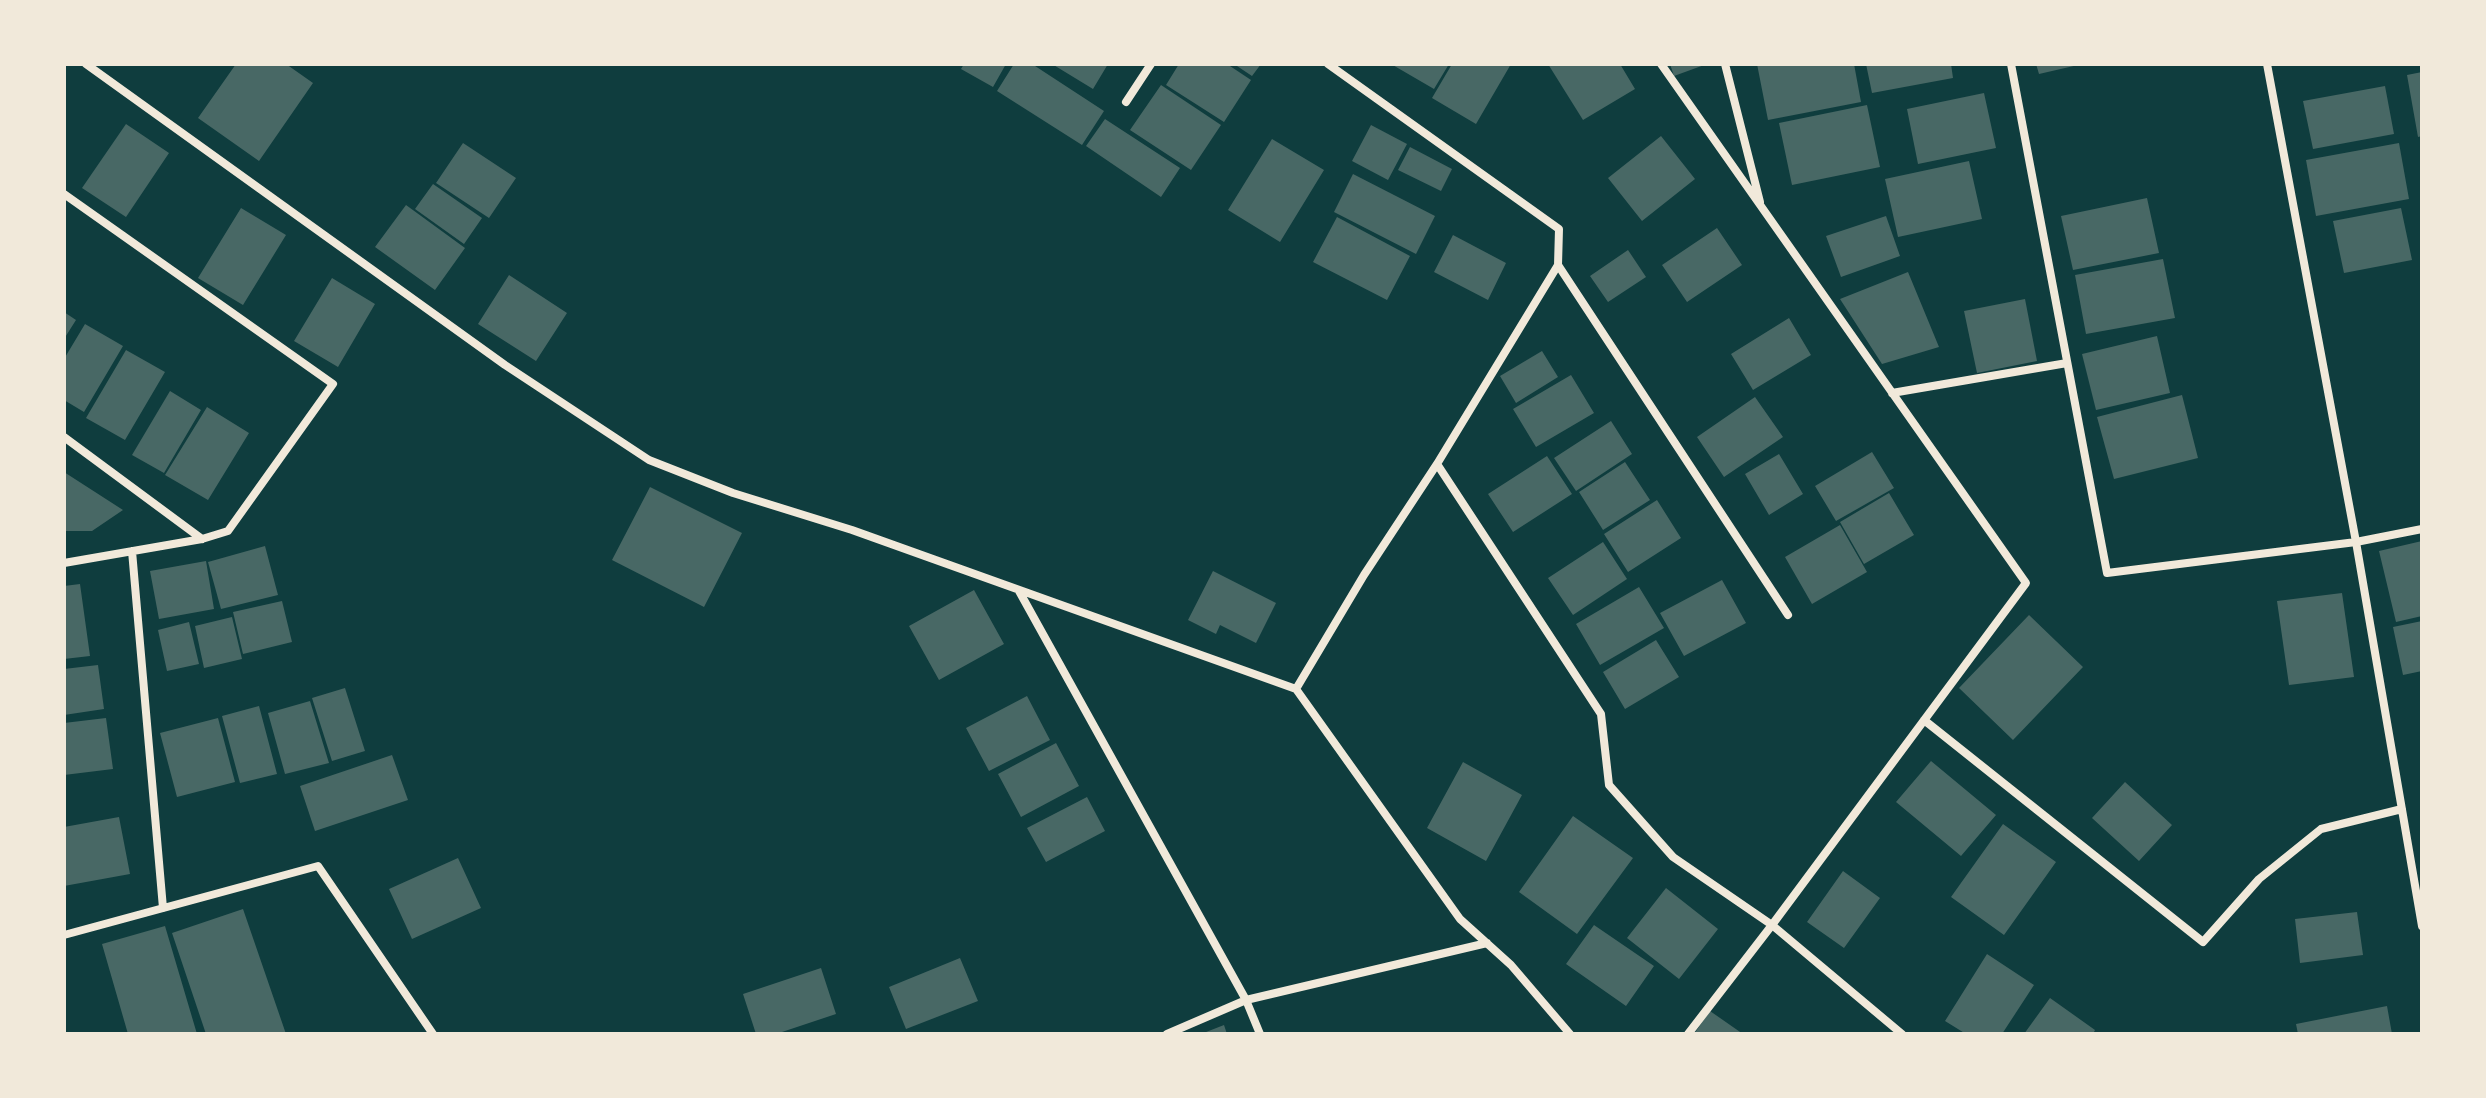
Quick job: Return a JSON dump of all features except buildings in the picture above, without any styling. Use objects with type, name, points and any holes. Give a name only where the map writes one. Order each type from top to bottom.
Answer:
[{"type":"street","points":[[86,64],[505,365],[649,460],[733,493],[852,530],[1296,689],[1460,919],[1511,965],[1570,1034]]},
{"type":"street","points":[[1126,102],[1151,64]]},
{"type":"street","points":[[1296,689],[1558,265],[1559,229],[1328,64]]},
{"type":"street","points":[[1661,64],[2026,583],[1688,1034]]},
{"type":"street","points":[[1725,64],[1761,207]]},
{"type":"street","points":[[2011,64],[2107,573],[2356,542],[2422,529]]},
{"type":"street","points":[[2267,64],[2356,542],[2422,926]]},
{"type":"street","points":[[64,194],[333,384],[228,531],[202,539],[64,563]]},
{"type":"street","points":[[1558,265],[1788,615]]},
{"type":"street","points":[[1892,393],[2067,363]]},
{"type":"street","points":[[64,437],[202,539]]},
{"type":"street","points":[[1437,464],[1601,714],[1609,785],[1673,857],[1772,925],[1902,1034]]},
{"type":"street","points":[[132,551],[163,908]]},
{"type":"street","points":[[1019,590],[1246,1000],[1260,1034]]},
{"type":"street","points":[[1924,720],[2203,942],[2259,879],[2321,829],[2402,809]]},
{"type":"street","points":[[64,935],[318,866],[433,1034]]},
{"type":"street","points":[[1167,1034],[1246,1000],[1487,943]]}]
